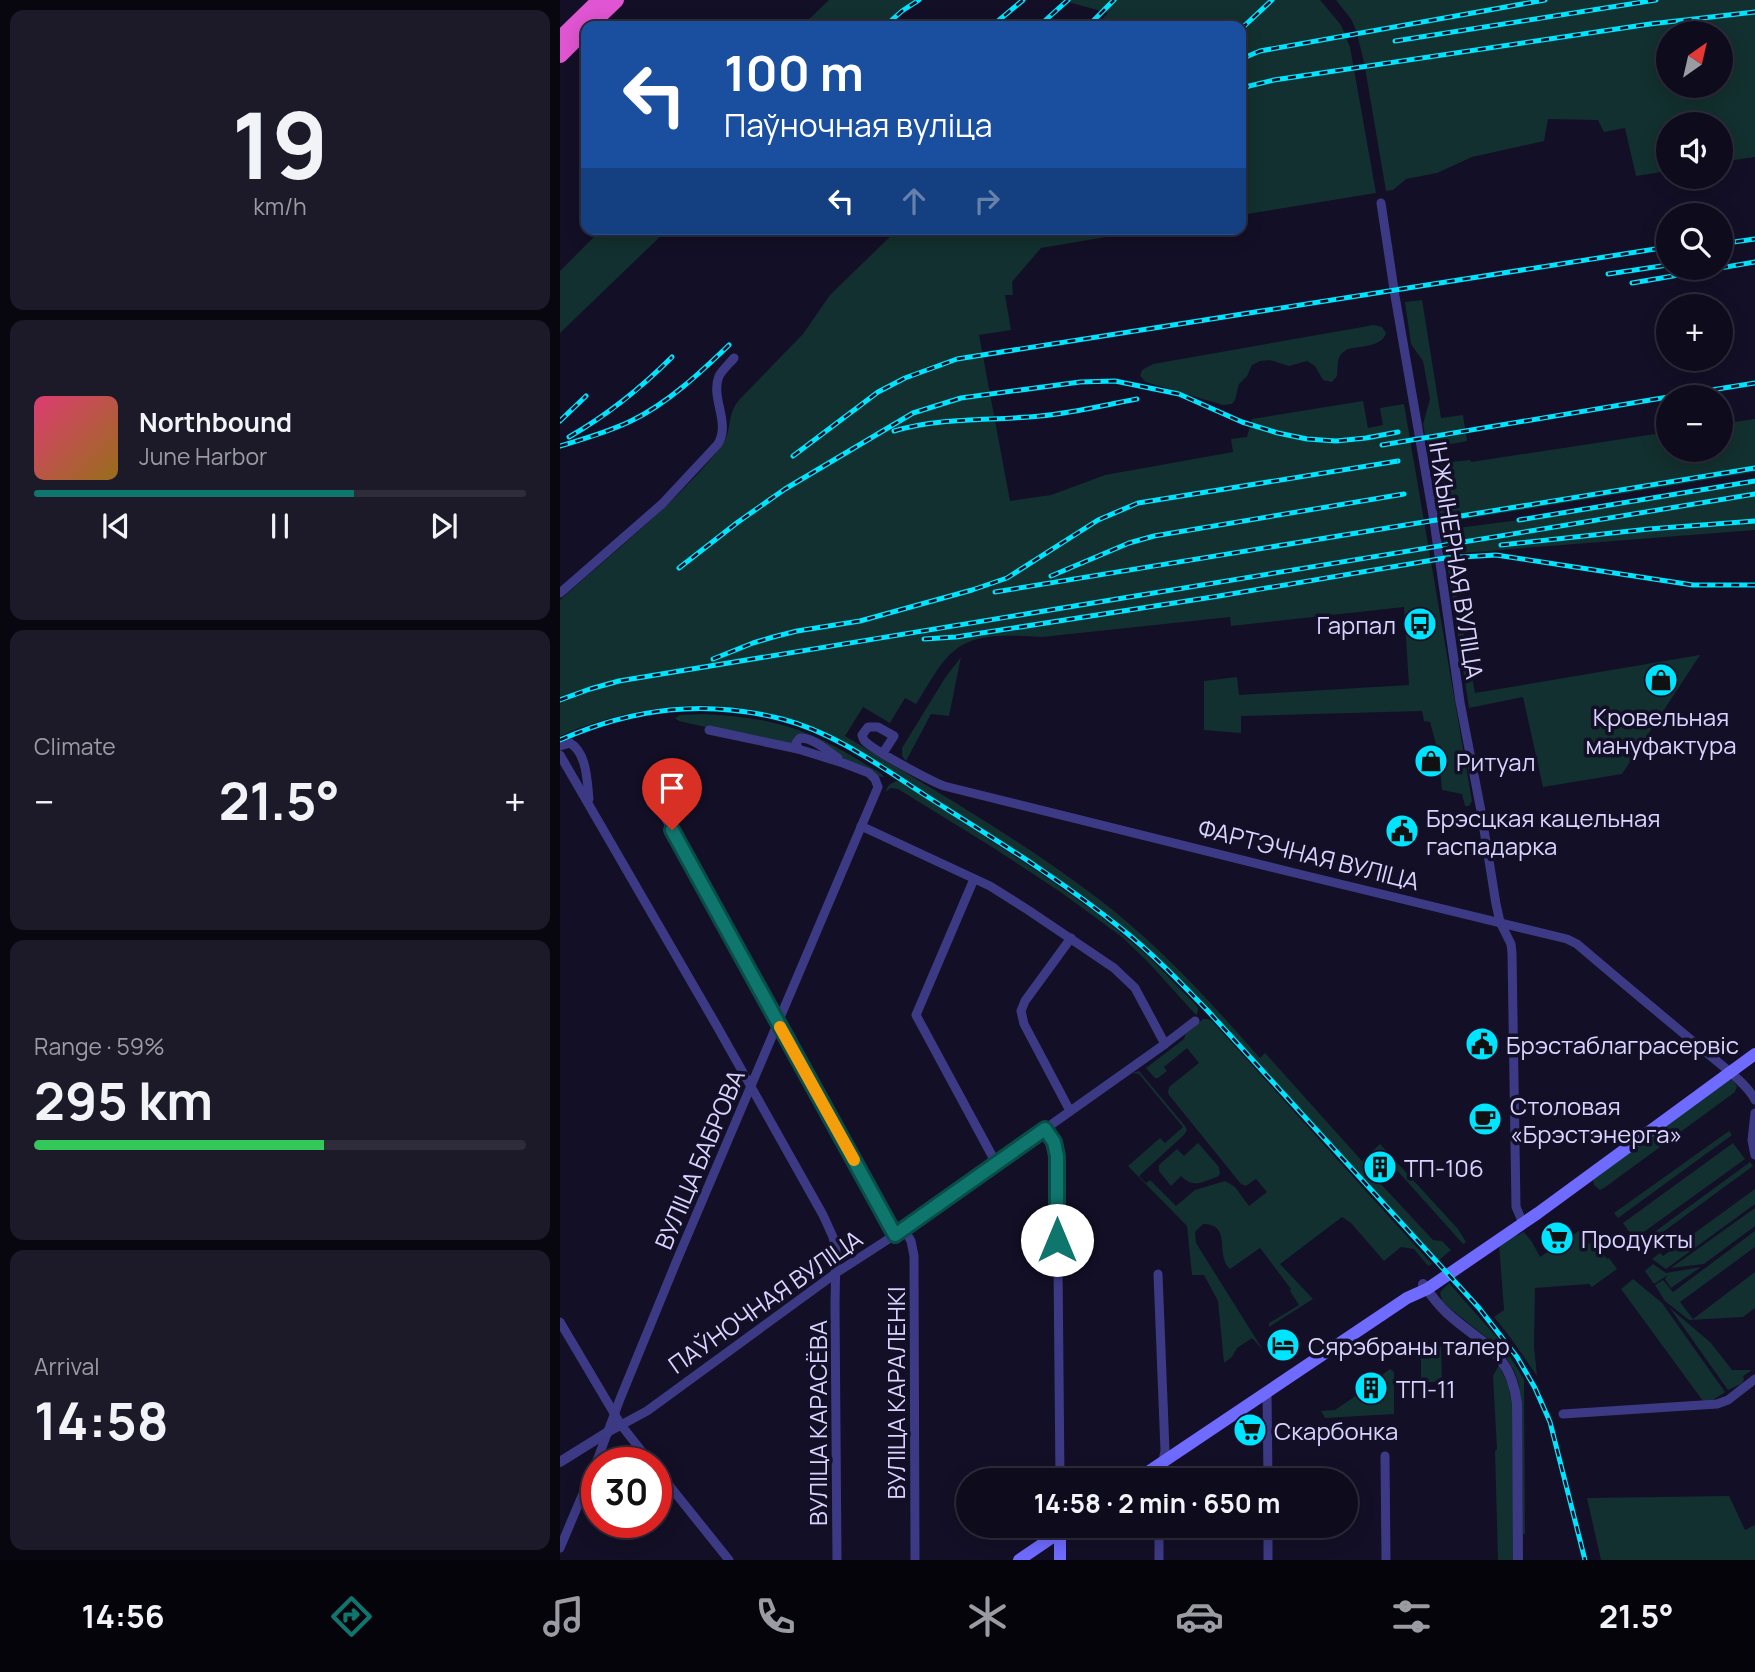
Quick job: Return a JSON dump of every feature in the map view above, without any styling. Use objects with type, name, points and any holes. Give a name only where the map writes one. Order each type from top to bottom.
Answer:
[{"type":"highway","points":[[560,39],[600,0]]},
{"type":"highway","points":[[595,21],[616,0]]},
{"type":"highway","points":[[560,55],[581,35]]},
{"type":"main road","points":[[1154,1468],[1521,1219],[1726,1070],[1755,1045]]},
{"type":"main road","points":[[1726,1070],[1755,1054]]},
{"type":"main road","points":[[1019,1560],[1049,1538]]},
{"type":"main road","points":[[1060,1560],[1062,1538]]},
{"type":"street","name":"ІНЖЫНЕРНАЯ ВУЛІЦА","points":[[1381,203],[1434,521],[1460,702],[1500,922]]},
{"type":"street","points":[[560,593],[667,498],[718,444],[723,426],[717,385],[722,372],[734,358]]},
{"type":"street","name":"ФАРТЭЧНАЯ ВУЛІЦА","points":[[883,753],[894,736],[875,726],[868,727],[863,732],[864,741],[883,753],[928,779],[955,789],[1567,939],[1577,944],[1744,1085],[1754,1097]]},
{"type":"street","name":"ВУЛІЦА БАБРОВА","points":[[560,1548],[777,1022],[878,787],[869,773],[844,763],[798,749],[709,730]]},
{"type":"street","name":"ВУЛІЦА КАРАСЁВА","points":[[560,746],[573,743],[581,755],[589,804]]},
{"type":"street","name":"ВУЛІЦА КАРАСЁВА","points":[[560,755],[751,1086],[833,1237],[836,1250],[837,1560]]},
{"type":"street","points":[[660,808],[895,1235]]},
{"type":"street","points":[[861,826],[1008,897],[1114,968],[1129,980],[1141,996],[1165,1044]]},
{"type":"street","points":[[975,879],[916,1015],[996,1163]]},
{"type":"street","points":[[1500,922],[1511,944],[1513,958],[1516,1207],[1521,1219]]},
{"type":"street","points":[[1070,1111],[1024,1024],[1021,1011],[1025,1001],[1071,938]]},
{"type":"street","name":"ПАЎНОЧНАЯ ВУЛІЦА","points":[[561,1459],[658,1404],[836,1273],[904,1229],[1195,1021]]},
{"type":"street","points":[[1755,1113],[1752,1140],[1755,1155]]},
{"type":"street","points":[[1045,1129],[1054,1142],[1057,1156],[1060,1468]]},
{"type":"street","name":"ВУЛІЦА КАРАЛЕНКІ","points":[[904,1229],[911,1241],[914,1256],[915,1560]]},
{"type":"street","points":[[1158,1274],[1165,1451],[1161,1468]]},
{"type":"street","points":[[1425,1286],[1446,1312],[1495,1352],[1513,1381],[1517,1404],[1518,1560]]},
{"type":"street","points":[[560,1322],[614,1414],[638,1447]]},
{"type":"street","points":[[1563,1414],[1721,1403],[1755,1379]]},
{"type":"street","points":[[1268,1392],[1268,1468]]},
{"type":"street","points":[[1385,1456],[1386,1560]]},
{"type":"street","points":[[672,1489],[729,1560]]},
{"type":"street","points":[[1159,1538],[1159,1560]]},
{"type":"street","points":[[1268,1538],[1268,1560]]},
{"type":"green space","points":[[829,0],[919,0],[891,21],[807,21]]},
{"type":"green space","points":[[1061,0],[1320,0],[1341,25],[1350,47],[1376,193],[1246,214],[1246,21],[1100,21],[1108,13]]},
{"type":"green space","points":[[1336,0],[1755,0],[1755,157],[1733,160],[1733,112],[1656,112],[1656,173],[1636,176],[1625,128],[1604,132],[1598,120],[1548,119],[1544,141],[1472,157],[1437,173],[1406,179],[1393,190],[1386,191],[1356,30]]},
{"type":"green space","points":[[596,235],[662,235],[560,333],[560,271]]},
{"type":"green space","points":[[892,235],[1118,235],[1041,248],[1012,282],[1013,295],[1005,295],[1011,330],[979,335],[1010,501],[1051,495],[1105,475],[1233,452],[1231,439],[1247,437],[1252,419],[1363,401],[1368,428],[1383,425],[1380,408],[1404,404],[1472,801],[1469,806],[1465,806],[1462,794],[1442,790],[1440,769],[1437,768],[1440,757],[1433,755],[1436,744],[1430,722],[1424,721],[1422,711],[1241,716],[1241,733],[1204,730],[1204,681],[1237,677],[1239,695],[1409,685],[1404,607],[1231,626],[1230,617],[1042,637],[986,637],[955,650],[938,668],[916,704],[905,698],[890,723],[863,707],[845,736],[1004,833],[1096,897],[1140,933],[1182,973],[1260,1058],[1265,1053],[1362,1161],[1380,1144],[1458,1229],[1466,1242],[1463,1244],[1394,1167],[1379,1182],[1433,1240],[1442,1241],[1451,1250],[1438,1261],[1200,999],[1145,945],[1050,873],[861,752],[792,720],[741,708],[715,706],[636,712],[610,718],[560,736],[560,600],[664,508],[703,468],[724,441],[732,412],[739,400],[803,334],[830,295]]},
{"type":"green space","points":[[1422,300],[1441,418],[1463,415],[1467,441],[1435,447],[1426,440],[1423,424],[1430,399],[1423,361],[1411,344],[1405,302]]},
{"type":"green space","points":[[1374,325],[1382,327],[1386,333],[1384,338],[1376,343],[1348,349],[1341,354],[1337,376],[1332,382],[1323,380],[1315,366],[1307,361],[1289,366],[1270,360],[1260,361],[1252,365],[1239,384],[1232,404],[1223,405],[1146,382],[1140,376],[1142,370],[1153,364]]},
{"type":"green space","points":[[1755,419],[1755,472],[1441,523],[1435,472],[1446,463],[1471,462],[1656,434],[1656,462],[1733,462],[1733,422]]},
{"type":"green space","points":[[1755,481],[1755,530],[1449,554],[1475,693],[1700,655],[1622,774],[1543,787],[1523,697],[1469,708],[1442,530]]},
{"type":"green space","points":[[961,657],[949,716],[931,714],[906,761],[902,756],[902,748]]},
{"type":"green space","points":[[704,714],[759,720],[798,730],[838,748],[884,777],[859,768],[815,740],[788,746],[675,718],[680,715]]},
{"type":"green space","points":[[896,781],[1040,873],[1098,914],[1148,956],[1197,1006],[1196,1015],[1122,937],[1062,893],[898,789],[891,788],[885,792],[889,785]]},
{"type":"green space","points":[[1203,1019],[1212,1021],[1432,1264],[1428,1266],[1414,1249],[1401,1247],[1384,1261],[1351,1223],[1342,1217],[1280,1264],[1313,1299],[1269,1327],[1269,1323],[1299,1305],[1291,1289],[1260,1248],[1230,1269],[1224,1259],[1219,1231],[1216,1227],[1203,1224],[1195,1232],[1196,1243],[1263,1350],[1252,1338],[1237,1348],[1232,1357],[1224,1363],[1218,1301],[1204,1275],[1192,1275],[1187,1226],[1128,1166],[1160,1138],[1165,1143],[1183,1127],[1139,1074],[1132,1073],[1139,1071],[1187,1130],[1139,1176],[1146,1183],[1150,1180],[1176,1206],[1195,1190],[1225,1181],[1235,1187],[1249,1206],[1267,1192],[1256,1179],[1246,1186],[1241,1184],[1169,1095],[1169,1087],[1199,1063],[1187,1048],[1164,1067],[1167,1071],[1158,1078],[1146,1068],[1184,1039],[1186,1033]]},
{"type":"green space","points":[[1728,1079],[1737,1086],[1735,1092],[1604,1188],[1600,1190],[1594,1185],[1593,1180]]},
{"type":"green space","points":[[1729,1131],[1732,1135],[1618,1218],[1614,1213]]},
{"type":"green space","points":[[1198,1143],[1219,1167],[1220,1174],[1198,1183],[1190,1182],[1181,1176],[1171,1186],[1159,1171],[1159,1165],[1177,1149],[1184,1156]]},
{"type":"green space","points":[[1733,1143],[1745,1159],[1634,1239],[1623,1223]]},
{"type":"green space","points":[[1750,1162],[1753,1166],[1652,1240],[1649,1236]]},
{"type":"green space","points":[[1755,1189],[1755,1204],[1666,1269],[1652,1259],[1660,1253],[1663,1256]]},
{"type":"green space","points":[[1755,1208],[1755,1226],[1704,1264],[1671,1268]]},
{"type":"green space","points":[[1579,1231],[1589,1244],[1596,1239],[1596,1244],[1617,1269],[1592,1287],[1589,1284],[1535,1288],[1534,1346],[1537,1376],[1494,1317],[1504,1310],[1499,1244],[1524,1232],[1540,1257]]},
{"type":"green space","points":[[1755,1231],[1755,1247],[1680,1302],[1693,1319],[1755,1272],[1755,1308],[1743,1317],[1689,1320],[1665,1301],[1655,1285],[1663,1280],[1673,1292]]},
{"type":"green space","points":[[1653,1264],[1666,1273],[1701,1267],[1671,1288],[1665,1279],[1668,1275],[1654,1284],[1645,1271]]},
{"type":"green space","points":[[1633,1279],[1662,1303],[1725,1392],[1713,1400],[1703,1401],[1621,1289]]},
{"type":"green space","points":[[1449,1283],[1500,1341],[1524,1379],[1525,1535],[1518,1381],[1513,1368],[1496,1346],[1442,1301],[1440,1292]]},
{"type":"green space","points":[[1670,1308],[1711,1343],[1732,1370],[1752,1370],[1743,1376],[1741,1384],[1728,1390]]},
{"type":"green space","points":[[1441,1347],[1442,1382],[1421,1382],[1421,1351]]},
{"type":"green space","points":[[1499,1365],[1508,1385],[1512,1405],[1514,1560],[1498,1560],[1493,1376]]},
{"type":"green space","points":[[1390,1369],[1394,1372],[1394,1414],[1325,1418],[1321,1411],[1335,1410],[1360,1393],[1366,1393],[1372,1400],[1388,1389],[1382,1377]]},
{"type":"green space","points":[[1729,1496],[1745,1530],[1755,1525],[1755,1560],[1601,1560],[1587,1498]]},
{"type":"railway","points":[[891,21],[919,0]]},
{"type":"railway","points":[[998,21],[1023,0]]},
{"type":"railway","points":[[1045,21],[1068,0]]},
{"type":"railway","points":[[1093,21],[1114,0]]},
{"type":"railway","points":[[1246,24],[1272,0]]},
{"type":"railway","points":[[1246,57],[1260,51],[1545,0]]},
{"type":"railway","points":[[1395,41],[1656,0]]},
{"type":"railway","points":[[1246,87],[1274,80],[1650,24],[1755,12]]},
{"type":"railway","points":[[1733,242],[1755,239]]},
{"type":"railway","points":[[793,456],[878,392],[905,378],[957,359],[1656,249]]},
{"type":"railway","points":[[1733,266],[1755,262]]},
{"type":"railway","points":[[1608,274],[1656,267]]},
{"type":"railway","points":[[1632,283],[1656,279]]},
{"type":"railway","points":[[560,446],[614,429],[645,414],[683,387],[729,345]]},
{"type":"railway","points":[[569,437],[624,400],[672,357]]},
{"type":"railway","points":[[679,568],[785,489],[913,413],[961,398],[1080,382],[1115,381],[1179,394],[1242,422],[1307,439],[1336,441],[1398,432]]},
{"type":"railway","points":[[1733,387],[1755,383]]},
{"type":"railway","points":[[560,421],[586,396]]},
{"type":"railway","points":[[894,431],[948,421],[1052,415],[1137,399]]},
{"type":"railway","points":[[1382,445],[1656,399]]},
{"type":"railway","points":[[713,659],[773,637],[860,621],[1007,578],[1098,520],[1138,503],[1398,461]]},
{"type":"railway","points":[[995,592],[1755,468]]},
{"type":"railway","points":[[1519,520],[1755,481]]},
{"type":"railway","points":[[1051,576],[1129,543],[1154,536],[1404,494]]},
{"type":"railway","points":[[560,700],[619,681],[1755,494]]},
{"type":"railway","points":[[1501,545],[1755,521]]},
{"type":"railway","points":[[924,639],[956,637],[1445,558],[1496,555],[1693,585],[1755,585]]},
{"type":"railway","points":[[560,740],[615,720],[697,708],[753,713],[802,725],[877,764],[1029,862],[1123,930],[1156,958],[1207,1010],[1479,1308],[1517,1357],[1550,1422],[1585,1560]]},
{"type":"slow traffic","points":[[780,1027],[854,1160]]},
{"type":"place","name":"Гарпал","points":[[1420,624]]},
{"type":"place","name":"Кровельная мануфактура","points":[[1661,680]]},
{"type":"place","name":"Ритуал","points":[[1431,761]]},
{"type":"place","name":"Брэсцкая кацельная гаспадарка","points":[[1402,831]]},
{"type":"place","name":"Брэстаблаграсервіс","points":[[1482,1044]]},
{"type":"place","name":"Столовая «Брэстэнерга»","points":[[1485,1119]]},
{"type":"place","name":"ТП-106","points":[[1380,1167]]},
{"type":"place","name":"Продукты","points":[[1557,1238]]},
{"type":"place","name":"Сярэбраны талер","points":[[1283,1345]]},
{"type":"place","name":"ТП-11","points":[[1371,1388]]},
{"type":"place","name":"Скарбонка","points":[[1250,1430]]},
{"type":"route","points":[[672,830],[895,1235],[1045,1129],[1054,1142],[1057,1156],[1057,1240]]}]
